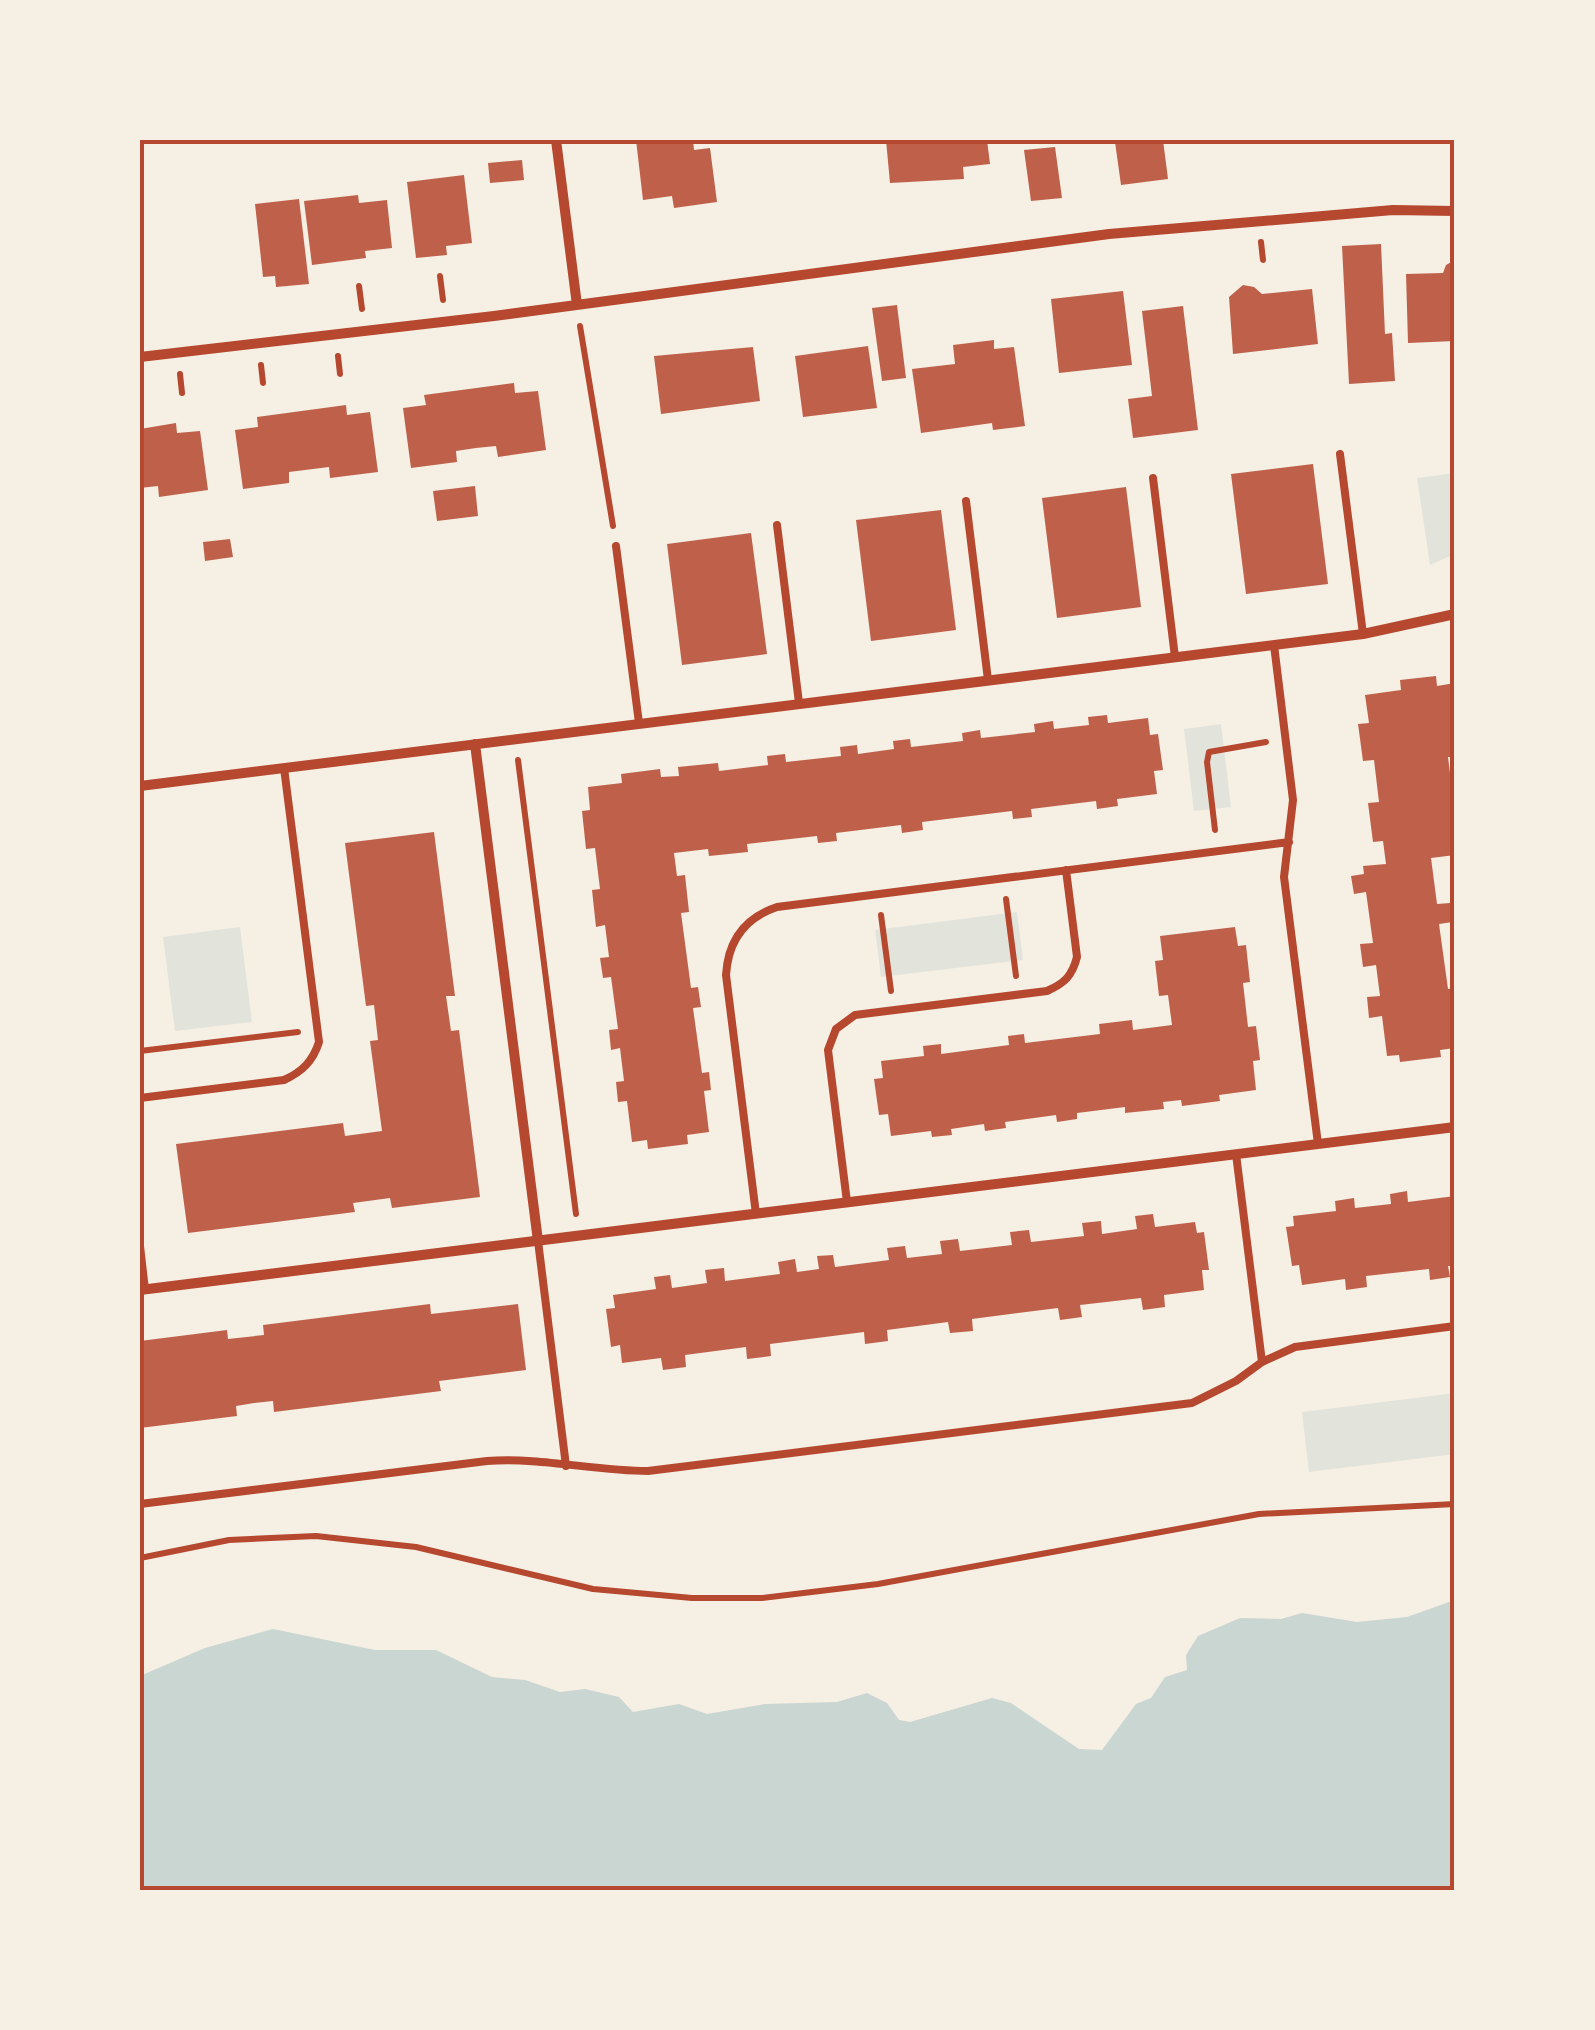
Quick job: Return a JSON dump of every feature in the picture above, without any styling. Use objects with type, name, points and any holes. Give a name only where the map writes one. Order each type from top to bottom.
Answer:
[{"type":"street","points":[[556,140],[577,305]]},
{"type":"street","points":[[140,357],[577,305],[1109,234],[1393,210],[1455,211]]},
{"type":"street","points":[[140,786],[1363,634],[1455,614]]},
{"type":"street","points":[[475,744],[538,1241]]},
{"type":"street","points":[[143,1290],[1455,1127]]},
{"type":"lane","points":[[1340,454],[1363,634]]},
{"type":"lane","points":[[1153,478],[1175,657]]},
{"type":"lane","points":[[966,501],[988,680]]},
{"type":"lane","points":[[776,526],[799,704]]},
{"type":"lane","points":[[616,546],[639,724]]},
{"type":"lane","points":[[1274,645],[1293,800],[1284,878],[1318,1144]]},
{"type":"lane","points":[[140,1098],[284,1080],[310,1062],[319,1042],[284,768]]},
{"type":"lane","points":[[756,1214],[726,975],[730,950],[742,928],[764,911],[1289,842]]},
{"type":"lane","points":[[847,1202],[828,1050],[830,1039],[855,1015],[1048,992],[1061,985],[1077,957],[1066,870]]},
{"type":"lane","points":[[1236,1154],[1262,1362]]},
{"type":"lane","points":[[538,1241],[566,1466]]},
{"type":"lane","points":[[140,1246],[143,1290]]},
{"type":"lane","points":[[140,1504],[487,1461],[648,1471],[1192,1403],[1288,1349],[1455,1326]]},
{"type":"path","points":[[577,305],[616,546]]},
{"type":"path","points":[[516,739],[578,1236]]},
{"type":"path","points":[[1218,851],[1206,762],[1209,752],[1286,740]]},
{"type":"path","points":[[1003,878],[1018,995]]},
{"type":"path","points":[[878,894],[894,1010]]},
{"type":"path","points":[[140,1051],[317,1029]]},
{"type":"path","points":[[140,1558],[230,1540],[316,1536],[416,1547],[593,1589],[662,1597],[762,1598],[878,1584],[1259,1514],[1455,1504]]},
{"type":"shaded area","points":[[1455,473],[1455,554],[1430,565],[1417,478]]},
{"type":"shaded area","points":[[1221,724],[1231,807],[1194,811],[1184,729]]},
{"type":"shaded area","points":[[1017,912],[1023,960],[881,977],[875,930]]},
{"type":"shaded area","points":[[240,927],[252,1022],[175,1031],[163,937]]},
{"type":"shaded area","points":[[1455,1393],[1455,1454],[1309,1472],[1302,1412]]},
{"type":"shaded area","points":[[1455,1600],[1455,1890],[140,1890],[140,1676],[205,1648],[273,1629],[375,1650],[436,1650],[492,1677],[525,1680],[560,1692],[585,1689],[619,1697],[633,1712],[679,1704],[707,1714],[765,1704],[837,1702],[867,1693],[887,1703],[899,1720],[910,1722],[992,1698],[1011,1703],[1079,1749],[1102,1750],[1136,1704],[1151,1698],[1165,1677],[1187,1670],[1186,1655],[1198,1636],[1240,1618],[1281,1619],[1302,1613],[1357,1622],[1407,1617]]},
{"type":"building","points":[[636,140],[693,140],[694,150],[710,148],[717,202],[674,208],[672,196],[643,200]]},
{"type":"building","points":[[886,140],[987,140],[990,164],[963,167],[964,179],[890,183]]},
{"type":"building","points":[[1163,140],[1168,179],[1121,185],[1115,142]]},
{"type":"building","points":[[1055,147],[1062,198],[1031,201],[1024,150]]},
{"type":"building","points":[[522,160],[524,180],[490,183],[488,163]]},
{"type":"building","points":[[464,175],[472,243],[446,246],[447,255],[416,258],[407,182]]},
{"type":"building","points":[[358,195],[359,203],[387,200],[392,248],[365,251],[366,258],[312,265],[304,201]]},
{"type":"building","points":[[299,199],[309,284],[276,287],[275,276],[263,277],[255,204]]},
{"type":"building","points":[[1381,244],[1385,334],[1392,333],[1395,381],[1349,384],[1342,246]]},
{"type":"building","points":[[1455,260],[1455,341],[1408,343],[1406,274],[1443,273],[1446,265]]},
{"type":"building","points":[[1243,285],[1262,294],[1312,289],[1318,344],[1233,354],[1229,297]]},
{"type":"building","points":[[1123,291],[1132,365],[1059,373],[1051,299]]},
{"type":"building","points":[[897,305],[906,378],[882,381],[872,308]]},
{"type":"building","points":[[1183,306],[1198,430],[1133,438],[1128,399],[1152,396],[1142,311]]},
{"type":"building","points":[[994,340],[994,349],[1014,347],[1025,426],[993,430],[992,423],[921,433],[912,369],[955,364],[953,345]]},
{"type":"building","points":[[868,346],[877,408],[803,417],[795,356]]},
{"type":"building","points":[[753,347],[760,401],[661,414],[654,356]]},
{"type":"building","points":[[514,383],[515,393],[538,391],[546,450],[498,457],[496,446],[476,448],[456,451],[457,462],[411,468],[403,408],[426,405],[424,395]]},
{"type":"building","points":[[346,405],[347,415],[370,412],[378,472],[330,478],[329,467],[289,472],[289,483],[243,489],[235,430],[258,427],[257,417]]},
{"type":"building","points":[[176,423],[177,433],[200,431],[208,490],[159,497],[158,486],[140,488],[140,429]]},
{"type":"building","points":[[1313,464],[1328,584],[1246,594],[1231,474]]},
{"type":"building","points":[[475,486],[478,516],[437,521],[433,491]]},
{"type":"building","points":[[1126,487],[1141,607],[1057,618],[1042,498]]},
{"type":"building","points":[[941,510],[956,630],[871,641],[856,520]]},
{"type":"building","points":[[751,533],[767,654],[682,665],[667,544]]},
{"type":"building","points":[[230,539],[233,557],[205,561],[203,542]]},
{"type":"building","points":[[1436,676],[1437,686],[1455,683],[1455,757],[1448,757],[1455,789],[1455,855],[1431,858],[1437,904],[1450,903],[1453,922],[1439,924],[1448,989],[1455,988],[1455,1007],[1450,1007],[1455,1048],[1440,1050],[1441,1057],[1400,1062],[1399,1055],[1387,1056],[1382,1016],[1369,1018],[1367,997],[1380,996],[1376,965],[1363,967],[1360,944],[1373,943],[1366,892],[1354,894],[1351,876],[1364,874],[1363,866],[1386,864],[1383,841],[1373,842],[1368,803],[1379,802],[1374,760],[1363,761],[1358,724],[1369,723],[1365,695],[1401,690],[1400,680]]},
{"type":"building","points":[[1107,715],[1108,723],[1148,718],[1150,735],[1158,734],[1163,770],[1154,771],[1157,794],[1117,799],[1118,806],[1097,809],[1096,801],[1031,809],[1032,817],[1013,819],[1012,811],[922,822],[923,830],[902,833],[901,825],[836,833],[837,841],[818,843],[817,836],[747,844],[748,852],[709,856],[708,849],[674,853],[677,876],[685,875],[689,912],[681,913],[691,988],[698,987],[701,1007],[693,1008],[702,1073],[709,1072],[711,1090],[704,1091],[709,1132],[687,1135],[688,1144],[648,1149],[647,1140],[632,1142],[627,1101],[618,1102],[616,1082],[624,1081],[620,1048],[611,1050],[609,1030],[618,1029],[611,977],[603,978],[600,958],[609,957],[605,925],[596,927],[592,890],[600,889],[595,848],[586,849],[582,811],[590,810],[588,787],[622,783],[621,774],[660,769],[661,777],[679,776],[678,767],[718,763],[719,771],[768,765],[767,756],[785,754],[786,762],[841,756],[840,747],[857,745],[858,754],[894,749],[893,741],[910,739],[911,747],[963,741],[962,733],[980,730],[981,738],[1035,732],[1034,724],[1053,721],[1054,729],[1089,725],[1088,717]]},
{"type":"building","points":[[434,832],[455,996],[446,996],[451,1031],[459,1030],[480,1197],[392,1208],[390,1198],[353,1203],[355,1212],[188,1233],[176,1144],[343,1123],[345,1136],[382,1131],[370,1041],[378,1040],[374,1005],[366,1006],[345,843]]},
{"type":"building","points":[[1235,927],[1238,946],[1246,945],[1250,982],[1243,983],[1248,1027],[1256,1026],[1260,1060],[1253,1061],[1256,1090],[1219,1095],[1220,1101],[1182,1106],[1181,1100],[1163,1102],[1164,1109],[1125,1113],[1125,1107],[1077,1113],[1077,1119],[1057,1122],[1056,1115],[1005,1122],[1006,1128],[985,1131],[984,1124],[951,1129],[952,1135],[932,1137],[931,1131],[891,1136],[888,1114],[879,1115],[874,1079],[883,1078],[881,1061],[924,1056],[923,1046],[941,1044],[941,1054],[1009,1045],[1008,1036],[1024,1034],[1025,1043],[1100,1034],[1099,1024],[1132,1020],[1133,1030],[1172,1025],[1168,995],[1159,996],[1155,961],[1163,960],[1160,936]]},
{"type":"building","points":[[1407,1191],[1408,1202],[1455,1196],[1455,1266],[1448,1266],[1450,1277],[1430,1280],[1429,1269],[1366,1276],[1367,1287],[1346,1290],[1345,1279],[1302,1285],[1299,1265],[1292,1266],[1286,1227],[1294,1226],[1293,1216],[1336,1211],[1335,1201],[1354,1198],[1355,1208],[1391,1204],[1390,1194]]},
{"type":"building","points":[[1153,1214],[1155,1227],[1195,1222],[1197,1233],[1204,1232],[1209,1270],[1202,1270],[1204,1290],[1164,1295],[1165,1307],[1143,1310],[1141,1298],[1080,1305],[1082,1317],[1060,1320],[1058,1308],[972,1319],[973,1331],[950,1333],[948,1322],[887,1330],[888,1341],[865,1344],[864,1332],[770,1344],[771,1356],[747,1359],[746,1347],[685,1355],[686,1367],[663,1370],[661,1358],[622,1363],[620,1345],[611,1347],[606,1309],[615,1308],[613,1295],[656,1289],[654,1277],[670,1275],[672,1288],[707,1283],[705,1270],[724,1268],[725,1281],[780,1274],[778,1262],[795,1259],[797,1272],[819,1269],[817,1256],[833,1255],[835,1267],[889,1260],[887,1248],[905,1246],[907,1258],[942,1254],[940,1241],[958,1239],[960,1251],[1012,1245],[1010,1232],[1029,1230],[1031,1242],[1084,1236],[1082,1223],[1101,1221],[1102,1234],[1137,1229],[1135,1216]]},
{"type":"building","points":[[430,1304],[431,1314],[518,1304],[526,1370],[439,1381],[441,1391],[274,1412],[273,1401],[254,1403],[236,1406],[237,1416],[140,1428],[140,1341],[227,1330],[228,1339],[264,1335],[263,1325]]}]
